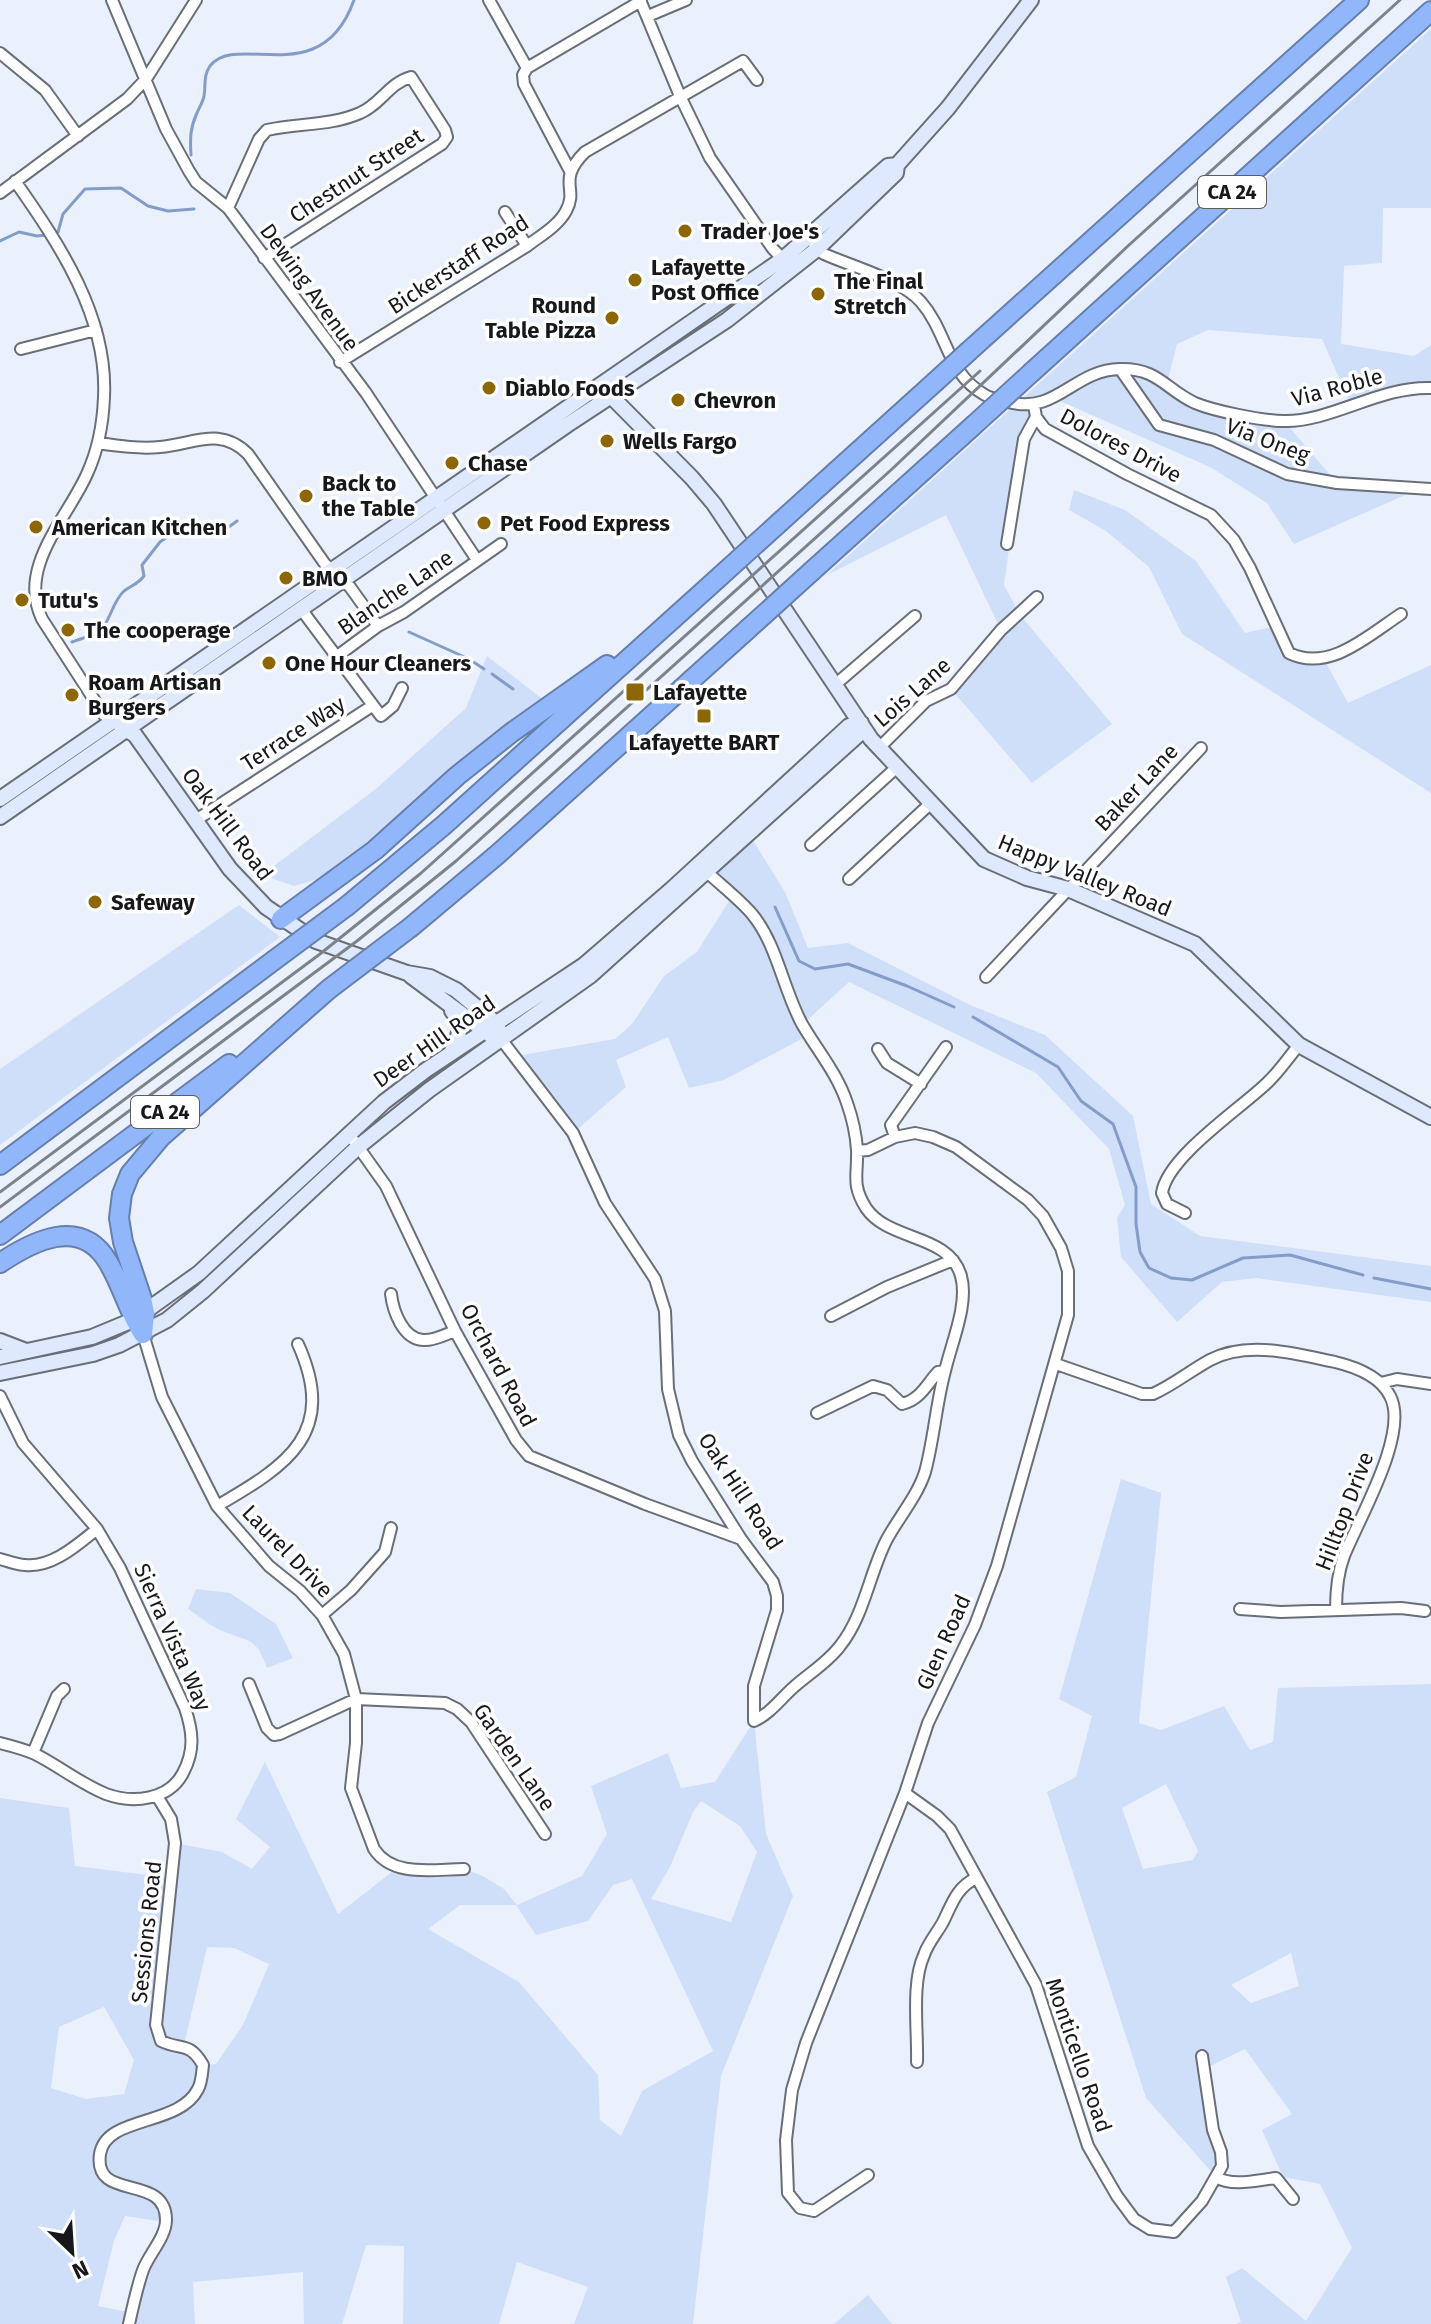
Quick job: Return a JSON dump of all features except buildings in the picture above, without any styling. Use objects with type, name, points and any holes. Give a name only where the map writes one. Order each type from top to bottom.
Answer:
[{"type":"highway","name":"CA 24","points":[[0,1165],[347,906],[444,825],[1359,0]]},
{"type":"highway","name":"CA 24","points":[[0,1235],[411,927],[498,854],[1431,11]]},
{"type":"highway","points":[[281,919],[375,850],[457,776],[511,733],[599,669],[638,650]]},
{"type":"highway","points":[[140,1322],[120,1226],[122,1194],[133,1168],[161,1137],[329,989]]},
{"type":"highway","points":[[0,1263],[45,1238],[66,1236],[83,1240],[108,1262],[140,1322]]},
{"type":"street","name":"Dewing Avenue","points":[[112,0],[166,129],[196,182],[228,208],[376,407],[439,506]]},
{"type":"street","points":[[0,193],[127,99],[146,79],[196,0]]},
{"type":"street","points":[[489,0],[527,68]]},
{"type":"street","points":[[757,80],[743,61],[680,96],[585,152],[570,171],[524,84],[523,75],[527,68],[641,0],[680,96],[715,166],[773,249],[788,263]]},
{"type":"street","points":[[648,16],[686,0]]},
{"type":"street","points":[[0,817],[120,725],[606,391],[812,245],[888,166],[897,165],[948,108],[1031,0]]},
{"type":"street","points":[[0,53],[45,90],[78,136]]},
{"type":"street","name":"Chestnut Street","points":[[228,208],[259,139],[267,130],[338,121],[362,113],[396,83],[409,77],[445,130],[447,137],[442,144],[264,258]]},
{"type":"street","points":[[127,99],[153,100]]},
{"type":"street","name":"Bickerstaff Road","points":[[340,362],[527,246],[565,213],[570,201],[570,171]]},
{"type":"street","points":[[15,181],[47,227],[76,279],[96,330],[105,394],[98,443],[85,478],[42,556],[35,576],[34,595],[42,619],[104,715],[120,725]]},
{"type":"street","points":[[505,212],[527,246]]},
{"type":"street","name":"Dolores Drive","points":[[812,245],[919,299],[941,334],[954,367],[972,386],[987,396],[1035,411],[1045,429],[1211,515],[1240,549],[1289,653],[1302,659],[1324,659],[1359,643],[1401,614]]},
{"type":"street","points":[[21,349],[96,330]]},
{"type":"street","name":"Via Roble","points":[[1120,369],[1139,368],[1195,403],[1285,422],[1313,417],[1375,397],[1431,388]]},
{"type":"street","points":[[1007,544],[1024,439],[1035,411],[1102,369],[1120,369]]},
{"type":"street","name":"Via Oneg","points":[[1120,369],[1159,425],[1214,440],[1287,474],[1337,483],[1431,489]]},
{"type":"street","points":[[0,799],[301,609],[338,575],[406,537],[469,477],[606,391]]},
{"type":"street","name":"Happy Valley Road","points":[[606,391],[714,504],[836,684],[859,729],[984,859],[1027,878],[1068,889],[1195,944],[1299,1045],[1431,1117]]},
{"type":"street","points":[[98,443],[161,447],[213,438],[238,444],[325,564],[338,575],[378,626]]},
{"type":"street","name":"Blanche Lane","points":[[439,506],[477,560]]},
{"type":"street","name":"Blanche Lane","points":[[336,657],[501,544]]},
{"type":"street","name":"Lois Lane","points":[[879,748],[926,701],[951,689],[1001,630],[1037,597]]},
{"type":"street","points":[[301,609],[372,706]]},
{"type":"street","points":[[836,684],[915,616]]},
{"type":"street","name":"Terrace Way","points":[[196,820],[372,706],[381,716],[393,706],[402,688]]},
{"type":"street","name":"Oak Hill Road","points":[[120,725],[135,735],[241,883],[281,919],[330,947],[407,973],[430,977],[456,990],[497,1024],[501,1039],[576,1138],[605,1203],[655,1279],[665,1311],[668,1389],[679,1435],[741,1539],[773,1582],[777,1610],[754,1686],[754,1721],[772,1710],[792,1688],[827,1660],[855,1623],[886,1542],[924,1474],[944,1371]]},
{"type":"street","name":"Deer Hill Road","points":[[0,1357],[92,1337],[140,1322],[167,1320],[203,1291],[354,1141],[384,1102],[451,1053],[584,965],[701,870],[744,839],[859,729],[849,726],[701,870],[590,976],[354,1141],[140,1322],[93,1354],[0,1373]]},
{"type":"street","name":"Baker Lane","points":[[986,977],[1201,748]]},
{"type":"street","points":[[811,845],[896,768]]},
{"type":"street","points":[[849,879],[931,803]]},
{"type":"street","points":[[701,870],[752,915],[766,936],[802,1024],[834,1074],[846,1101],[857,1151],[856,1188],[873,1217],[883,1225],[930,1244],[953,1260],[961,1274],[963,1289],[956,1334],[944,1371],[938,1372],[917,1399],[902,1404],[887,1390],[873,1386],[817,1413]]},
{"type":"street","name":"Oak Hill Road","points":[[407,973],[483,1032],[501,1039]]},
{"type":"street","points":[[439,996],[458,1018],[459,1038],[451,1053]]},
{"type":"street","points":[[1185,1213],[1167,1204],[1162,1193],[1168,1174],[1212,1130],[1269,1081],[1299,1045]]},
{"type":"street","points":[[895,1137],[891,1125],[946,1047]]},
{"type":"street","points":[[878,1049],[887,1063],[921,1084]]},
{"type":"street","name":"Glen Road","points":[[857,1151],[915,1133],[956,1147],[1028,1200],[1043,1216],[1061,1248],[1068,1271],[1068,1315],[997,1566],[975,1625],[928,1723],[905,1793],[806,2043],[792,2090],[786,2140],[788,2193],[800,2208],[814,2211],[868,2175]]},
{"type":"street","name":"Orchard Road","points":[[354,1141],[386,1186],[455,1331],[516,1440],[529,1456],[645,1504],[741,1539]]},
{"type":"street","points":[[831,1316],[887,1287],[953,1260]]},
{"type":"street","points":[[391,1294],[401,1323],[420,1340],[455,1331]]},
{"type":"street","name":"Laurel Drive","points":[[140,1322],[162,1397],[217,1506],[269,1566],[300,1591],[322,1615],[344,1654],[356,1699],[356,1743],[351,1788],[374,1849],[397,1868],[464,1869]]},
{"type":"street","points":[[0,1341],[30,1351]]},
{"type":"street","points":[[217,1506],[269,1476],[292,1455],[305,1433],[313,1385],[309,1367],[298,1344]]},
{"type":"street","points":[[1056,1364],[1142,1394],[1153,1394],[1211,1359],[1232,1352],[1291,1352],[1350,1366],[1381,1383],[1397,1379],[1431,1384]]},
{"type":"street","name":"Hilltop Drive","points":[[1336,1609],[1336,1591],[1344,1556],[1369,1507],[1392,1432],[1392,1398],[1381,1383]]},
{"type":"street","name":"Sierra Vista Way","points":[[0,1396],[23,1443],[97,1529],[127,1582],[185,1708],[192,1732],[191,1758],[177,1784],[157,1796]]},
{"type":"street","points":[[322,1615],[351,1590],[385,1552],[391,1528]]},
{"type":"street","points":[[0,1559],[25,1565],[42,1563],[68,1552],[97,1529]]},
{"type":"street","points":[[1240,1609],[1281,1612],[1401,1608],[1425,1611]]},
{"type":"street","points":[[249,1684],[267,1728],[274,1735],[356,1699]]},
{"type":"street","points":[[33,1753],[57,1696],[64,1689]]},
{"type":"street","name":"Garden Lane","points":[[356,1699],[445,1703],[457,1709],[471,1722],[545,1834]]},
{"type":"street","points":[[0,1743],[33,1753],[106,1794],[129,1799],[157,1796]]},
{"type":"street","name":"Monticello Road","points":[[905,1793],[950,1829],[1036,1985],[1088,2146],[1134,2219],[1150,2229],[1174,2232],[1202,2201],[1216,2177]]},
{"type":"street","name":"Sessions Road","points":[[129,2324],[143,2269],[166,2222],[164,2209],[155,2196],[144,2189],[109,2181],[101,2170],[100,2154],[105,2141],[119,2131],[174,2113],[188,2103],[199,2087],[203,2065],[195,2051],[161,2041],[156,2025],[175,1843],[171,1819],[157,1796]]},
{"type":"street","points":[[917,2062],[917,1994],[923,1956],[952,1900],[964,1884],[976,1878]]},
{"type":"street","points":[[1202,2056],[1213,2130],[1221,2152],[1222,2166],[1216,2177],[1233,2182],[1276,2178],[1293,2199]]},
{"type":"shaded area","points":[[1431,29],[1431,208],[1383,208],[1382,263],[1344,266],[1341,344],[1414,356],[1431,345],[1431,388],[1351,405],[1322,339],[1208,330],[1177,344],[1167,383],[1195,403],[1285,422],[1337,483],[1421,488],[1294,544],[1267,503],[1210,467],[1053,398],[1035,408],[1024,439],[1004,585],[1020,615],[1112,724],[1032,783],[951,689],[1001,630],[946,515],[827,575]]},
{"type":"shaded area","points":[[1074,490],[1125,510],[1196,561],[1245,633],[1276,626],[1290,653],[1324,659],[1348,703],[1431,665],[1431,793],[1182,634],[1149,567],[1106,531],[1069,510]]},
{"type":"shaded area","points":[[487,656],[545,701],[377,839],[325,877],[294,886],[262,875],[377,788],[466,708]]},
{"type":"shaded area","points":[[749,834],[785,892],[808,948],[848,943],[970,1005],[1045,1035],[1133,1116],[1151,1204],[1200,1236],[1431,1266],[1431,1302],[1256,1278],[1222,1282],[1177,1322],[1121,1257],[1117,1218],[1125,1205],[1109,1149],[1036,1073],[849,982],[803,1024],[809,1035],[724,1080],[689,1088],[668,1037],[616,1060],[626,1087],[573,1133],[516,1056],[615,1039],[632,1024],[664,976],[697,952],[732,896],[707,872]]},
{"type":"shaded area","points":[[239,905],[280,937],[0,1145],[0,1069]]},
{"type":"shaded area","points":[[1121,1479],[1161,1493],[1139,1723],[1161,1730],[1224,1706],[1250,1750],[1273,1742],[1278,1688],[1431,1684],[1431,2324],[1236,2324],[1241,2322],[1226,2277],[1242,2268],[1306,2321],[1352,2248],[1320,2184],[1283,2177],[1262,2130],[1292,2114],[1245,2049],[1204,2069],[1221,2152],[1216,2177],[1146,2098],[1047,1792],[1076,1777],[1092,1716],[1059,1699]],"holes":[[[1166,1784],[1198,1851],[1193,1860],[1143,1869],[1122,1808]],[[1291,1953],[1299,1986],[1251,2003],[1231,1985]]]},
{"type":"shaded area","points":[[196,1589],[230,1593],[276,1624],[293,1658],[267,1668],[255,1645],[216,1628],[188,1609]]},
{"type":"shaded area","points":[[754,1721],[766,1834],[793,1896],[721,2076],[693,2324],[574,2324],[588,2287],[517,2262],[499,2324],[403,2324],[404,2246],[366,2245],[342,2324],[304,2324],[303,2272],[193,2282],[195,2324],[0,2324],[0,1798],[69,1808],[75,1866],[172,1878],[175,1843],[222,1852],[252,1869],[270,1847],[236,1819],[265,1762],[338,1914],[397,1868],[464,1869],[504,1889],[517,1905],[582,1876],[607,1834],[591,1786],[668,1753],[681,1788],[715,1782]],"holes":[[[701,1801],[740,1826],[757,1852],[731,1922],[651,1899],[670,1867],[693,1812]],[[632,1879],[713,2051],[642,2091],[621,2136],[600,2120],[598,2075],[519,1982],[428,1929],[460,1905],[516,1905],[536,1935],[588,1921],[613,1885]],[[207,1947],[234,1948],[269,1964],[243,2025],[216,2064],[203,2065],[184,2045]],[[104,2007],[134,2060],[124,2094],[86,2099],[51,2088],[59,2027]],[[125,2216],[165,2222],[132,2313],[98,2306],[114,2241]]]},
{"type":"shaded area","points":[[868,2295],[892,2324],[834,2324]]},
{"type":"waterway","points":[[191,155],[192,129],[210,66],[223,57],[301,53],[321,45],[339,28],[354,0]]},
{"type":"waterway","points":[[53,233],[58,232],[63,214],[85,189],[121,188],[148,206],[168,211],[194,209]]},
{"type":"waterway","points":[[0,241],[19,232],[46,235]]},
{"type":"waterway","points":[[72,642],[101,629],[124,591],[144,576],[142,565],[160,542],[171,534],[226,529],[237,521]]},
{"type":"waterway","points":[[409,632],[484,669]]},
{"type":"waterway","points":[[492,674],[513,689]]},
{"type":"waterway","points":[[775,907],[799,961],[815,969],[848,964],[954,1007]]},
{"type":"waterway","points":[[973,1017],[1058,1067],[1081,1101],[1113,1124],[1136,1187],[1140,1252],[1149,1268],[1171,1278],[1192,1280],[1243,1258],[1290,1255],[1363,1275]]},
{"type":"waterway","points":[[1374,1278],[1431,1289]]},
{"type":"railway","points":[[0,1207],[357,941],[456,861],[891,470],[1129,245],[1400,0]]},
{"type":"railway","points":[[0,1192],[320,954],[420,874],[980,371]]},
{"type":"place","name":"Trader Joe's","points":[[685,231]]},
{"type":"place","name":"Lafayette Post Office","points":[[635,280]]},
{"type":"place","name":"The Final Stretch","points":[[818,294]]},
{"type":"place","name":"Round Table Pizza","points":[[612,318]]},
{"type":"place","name":"Diablo Foods","points":[[489,388]]},
{"type":"place","name":"Chevron","points":[[678,400]]},
{"type":"place","name":"Wells Fargo","points":[[607,441]]},
{"type":"place","name":"Chase","points":[[452,463]]},
{"type":"place","name":"Back to the Table","points":[[306,496]]},
{"type":"place","name":"Pet Food Express","points":[[484,523]]},
{"type":"place","name":"American Kitchen","points":[[36,527]]},
{"type":"place","name":"BMO","points":[[286,578]]},
{"type":"place","name":"Tutu's","points":[[22,600]]},
{"type":"place","name":"The cooperage","points":[[68,630]]},
{"type":"place","name":"One Hour Cleaners","points":[[269,663]]},
{"type":"place","name":"Lafayette","points":[[635,692]]},
{"type":"place","name":"Roam Artisan Burgers","points":[[72,695]]},
{"type":"place","name":"Lafayette BART","points":[[704,716]]},
{"type":"place","name":"Safeway","points":[[95,902]]}]
